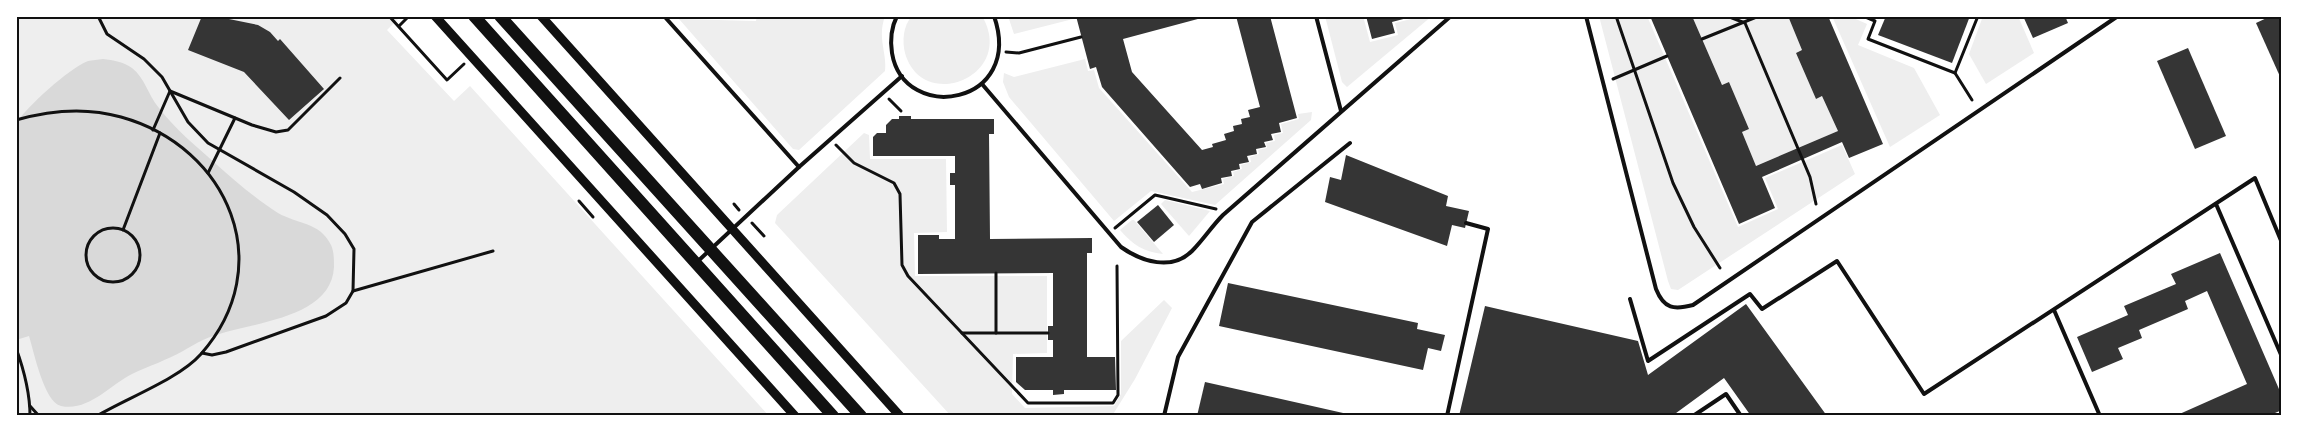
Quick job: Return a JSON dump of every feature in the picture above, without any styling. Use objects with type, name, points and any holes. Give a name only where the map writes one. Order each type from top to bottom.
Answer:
[{"type":"main road","points":[[474,16],[833,416]]},
{"type":"main road","points":[[500,16],[861,416]]},
{"type":"street","points":[[435,16],[796,416]]},
{"type":"street","points":[[541,16],[900,416]]},
{"type":"lane","points":[[664,16],[799,167]]},
{"type":"lane","points":[[897,16],[893,25],[890,43],[893,60],[902,76],[915,88],[931,96],[949,97],[967,94],[982,84],[994,69],[1000,52],[1000,33],[994,16]]},
{"type":"lane","points":[[1316,16],[1340,112]]},
{"type":"lane","points":[[982,84],[1122,247],[1136,257],[1151,262],[1181,259],[1192,251],[1222,215],[1451,16]]},
{"type":"lane","points":[[1586,16],[1656,289],[1661,301],[1670,307],[1681,308],[1693,305],[2118,16]]},
{"type":"lane","points":[[696,263],[799,167],[902,76]]},
{"type":"lane","points":[[1164,416],[1178,356],[1252,222],[1350,143]]},
{"type":"lane","points":[[1630,299],[1648,361],[1750,294],[1762,309],[1837,262],[1924,394],[2255,178],[2282,243]]},
{"type":"lane","points":[[2216,204],[2282,357]]},
{"type":"lane","points":[[1447,416],[1488,228],[1466,223]]},
{"type":"lane","points":[[1485,244],[1491,245]]},
{"type":"lane","points":[[2054,310],[2100,416]]},
{"type":"lane","points":[[1693,416],[1726,394],[1740,416]]},
{"type":"path","points":[[16,19],[22,16]]},
{"type":"path","points":[[98,16],[107,34],[144,59],[162,77],[188,122],[218,150],[294,192],[327,215],[345,234],[354,249],[353,291],[346,303],[326,316],[226,352],[212,355],[202,353]]},
{"type":"path","points":[[389,16],[398,26],[409,16]]},
{"type":"path","points":[[1616,16],[1674,183],[1694,227],[1720,268]]},
{"type":"path","points":[[1727,16],[1745,22]]},
{"type":"path","points":[[1747,16],[1745,22],[1810,177],[1816,204]]},
{"type":"path","points":[[1702,39],[1758,16]]},
{"type":"path","points":[[1863,16],[1875,21],[1868,39],[1955,73],[1972,100]]},
{"type":"path","points":[[1955,73],[1978,16]]},
{"type":"path","points":[[1000,52],[1019,54],[1081,38]]},
{"type":"path","points":[[1602,84],[1667,56]]},
{"type":"path","points":[[170,91],[252,125],[276,132],[288,130],[340,78]]},
{"type":"path","points":[[153,130],[170,91]]},
{"type":"path","points":[[883,93],[901,111]]},
{"type":"path","points":[[16,120],[73,110],[121,117],[160,133],[188,152],[208,173],[225,198],[234,216],[240,256],[235,297],[221,326],[202,353],[178,373],[97,416]]},
{"type":"path","points":[[208,173],[235,117]]},
{"type":"path","points":[[123,230],[160,133]]},
{"type":"path","points":[[830,139],[854,163],[894,183],[900,194],[902,264],[908,276],[1028,403],[1113,403],[1118,394],[1117,266]]},
{"type":"path","points":[[1109,233],[1155,195],[1216,209]]},
{"type":"path","points":[[579,201],[593,217]]},
{"type":"path","points":[[104,229],[123,230],[130,234],[140,247],[139,264],[130,277],[123,281],[107,282],[93,274],[88,268],[86,249],[96,234],[104,229]]},
{"type":"path","points":[[353,291],[493,251]]},
{"type":"path","points":[[996,273],[996,333]]},
{"type":"path","points":[[962,334],[1048,333]]},
{"type":"path","points":[[16,348],[24,369],[30,416]]},
{"type":"path","points":[[30,405],[39,416]]},
{"type":"shaded area","points":[[16,16],[401,16],[387,30],[454,101],[470,86],[769,416],[16,416]]},
{"type":"shaded area","points":[[757,16],[885,16],[882,38],[885,71],[799,150],[793,149],[679,19],[756,21]]},
{"type":"shaded area","points":[[912,16],[982,16],[989,37],[987,56],[978,70],[963,80],[946,84],[929,81],[915,71],[905,53],[904,44],[905,29]]},
{"type":"shaded area","points":[[1008,16],[1072,16],[1073,19],[1014,34]]},
{"type":"shaded area","points":[[1325,16],[1363,16],[1370,42],[1398,35],[1395,23],[1411,19],[1411,16],[1432,16],[1347,87],[1342,82]]},
{"type":"shaded area","points":[[1599,16],[1647,16],[1738,227],[1778,209],[1765,178],[1842,145],[1855,174],[1678,290],[1671,289]]},
{"type":"shaded area","points":[[1692,16],[1788,16],[1802,50],[1796,53],[1816,99],[1822,96],[1838,131],[1756,166],[1742,132],[1749,129],[1729,82],[1722,85]]},
{"type":"shaded area","points":[[1832,16],[1849,16],[1867,24],[1858,45],[1914,68],[1940,115],[1890,147]]},
{"type":"shaded area","points":[[1983,16],[2018,16],[2034,53],[1986,84],[1969,54]]},
{"type":"shaded area","points":[[103,59],[122,63],[136,72],[165,116],[193,144],[246,190],[285,217],[307,224],[321,232],[332,247],[334,267],[329,285],[317,300],[301,310],[281,318],[203,340],[171,357],[132,374],[90,401],[71,407],[61,406],[50,396],[45,386],[29,336],[16,340],[16,123],[39,98],[70,72],[88,61]]},
{"type":"shaded area","points":[[1085,59],[1088,71],[1094,70],[1099,88],[1192,192],[1224,184],[1223,179],[1234,176],[1233,172],[1242,169],[1241,165],[1251,162],[1250,157],[1259,154],[1258,150],[1267,148],[1266,143],[1275,141],[1274,135],[1283,133],[1281,124],[1299,119],[1298,114],[1312,112],[1311,120],[1215,205],[1151,191],[1114,221],[1009,97],[1003,82],[1004,73],[1014,77]]},
{"type":"shaded area","points":[[864,133],[869,135],[870,159],[946,159],[947,232],[914,233],[915,276],[1047,276],[1047,353],[1013,354],[1012,394],[1025,408],[1114,406],[1121,394],[1121,341],[1164,300],[1172,308],[1135,379],[1112,416],[951,416],[775,223],[777,215]]},
{"type":"shaded area","points":[[1165,200],[1210,211],[1189,236],[1161,204]]},
{"type":"shaded area","points":[[1132,220],[1163,254],[1150,252],[1139,247],[1120,230]]},
{"type":"building","points":[[202,16],[225,16],[224,18],[258,25],[270,32],[278,41],[280,39],[324,89],[289,120],[244,72],[188,50]]},
{"type":"building","points":[[1076,16],[1209,16],[1123,39],[1132,72],[1202,150],[1213,147],[1212,144],[1226,140],[1224,134],[1234,131],[1233,126],[1242,124],[1241,119],[1250,117],[1248,110],[1260,107],[1236,16],[1270,16],[1297,118],[1279,123],[1281,132],[1271,134],[1273,140],[1264,142],[1266,147],[1256,149],[1257,154],[1247,156],[1249,162],[1239,164],[1240,169],[1231,171],[1232,176],[1221,178],[1222,183],[1202,189],[1200,184],[1190,187],[1102,87],[1096,67],[1090,69]]},
{"type":"building","points":[[1366,16],[1411,17],[1392,22],[1395,33],[1372,39]]},
{"type":"building","points":[[1650,16],[1692,16],[1722,85],[1729,82],[1749,129],[1742,132],[1756,166],[1838,131],[1822,96],[1816,99],[1796,53],[1802,50],[1788,16],[1828,16],[1883,144],[1849,158],[1842,142],[1762,177],[1775,208],[1739,224]]},
{"type":"building","points":[[1886,16],[1970,16],[1952,63],[1878,35]]},
{"type":"building","points":[[2023,16],[2065,16],[2068,23],[2033,38]]},
{"type":"building","points":[[2271,16],[2282,16],[2282,81],[2256,23]]},
{"type":"building","points":[[2188,48],[2226,136],[2195,149],[2157,61]]},
{"type":"building","points":[[899,116],[911,116],[911,119],[994,119],[994,134],[989,134],[990,239],[1092,238],[1092,253],[1087,253],[1087,357],[1115,357],[1116,390],[1064,390],[1064,394],[1053,395],[1053,390],[1025,390],[1016,382],[1016,357],[1053,357],[1053,340],[1048,340],[1048,326],[1053,326],[1053,273],[918,274],[918,235],[939,235],[939,239],[955,239],[955,185],[950,185],[950,173],[955,173],[955,156],[873,156],[873,137],[877,133],[886,133],[886,125],[892,119],[899,119]]},
{"type":"building","points":[[1346,155],[1448,196],[1446,206],[1469,211],[1465,228],[1452,225],[1447,246],[1325,202],[1330,177],[1341,180]]},
{"type":"building","points":[[1158,205],[1174,225],[1154,242],[1137,222]]},
{"type":"building","points":[[2220,253],[2282,396],[2282,410],[2268,416],[2175,416],[2247,384],[2207,291],[2185,301],[2188,309],[2139,330],[2142,338],[2118,348],[2123,359],[2092,372],[2077,337],[2128,315],[2124,306],[2176,284],[2171,274]]},
{"type":"building","points":[[1228,283],[1418,323],[1417,329],[1445,335],[1441,351],[1428,348],[1423,370],[1219,326]]},
{"type":"building","points":[[1746,304],[1827,416],[1751,416],[1724,378],[1672,416],[1459,416],[1485,306],[1638,341],[1648,375]]},
{"type":"building","points":[[1205,382],[1352,415],[1352,416],[1197,416]]}]
